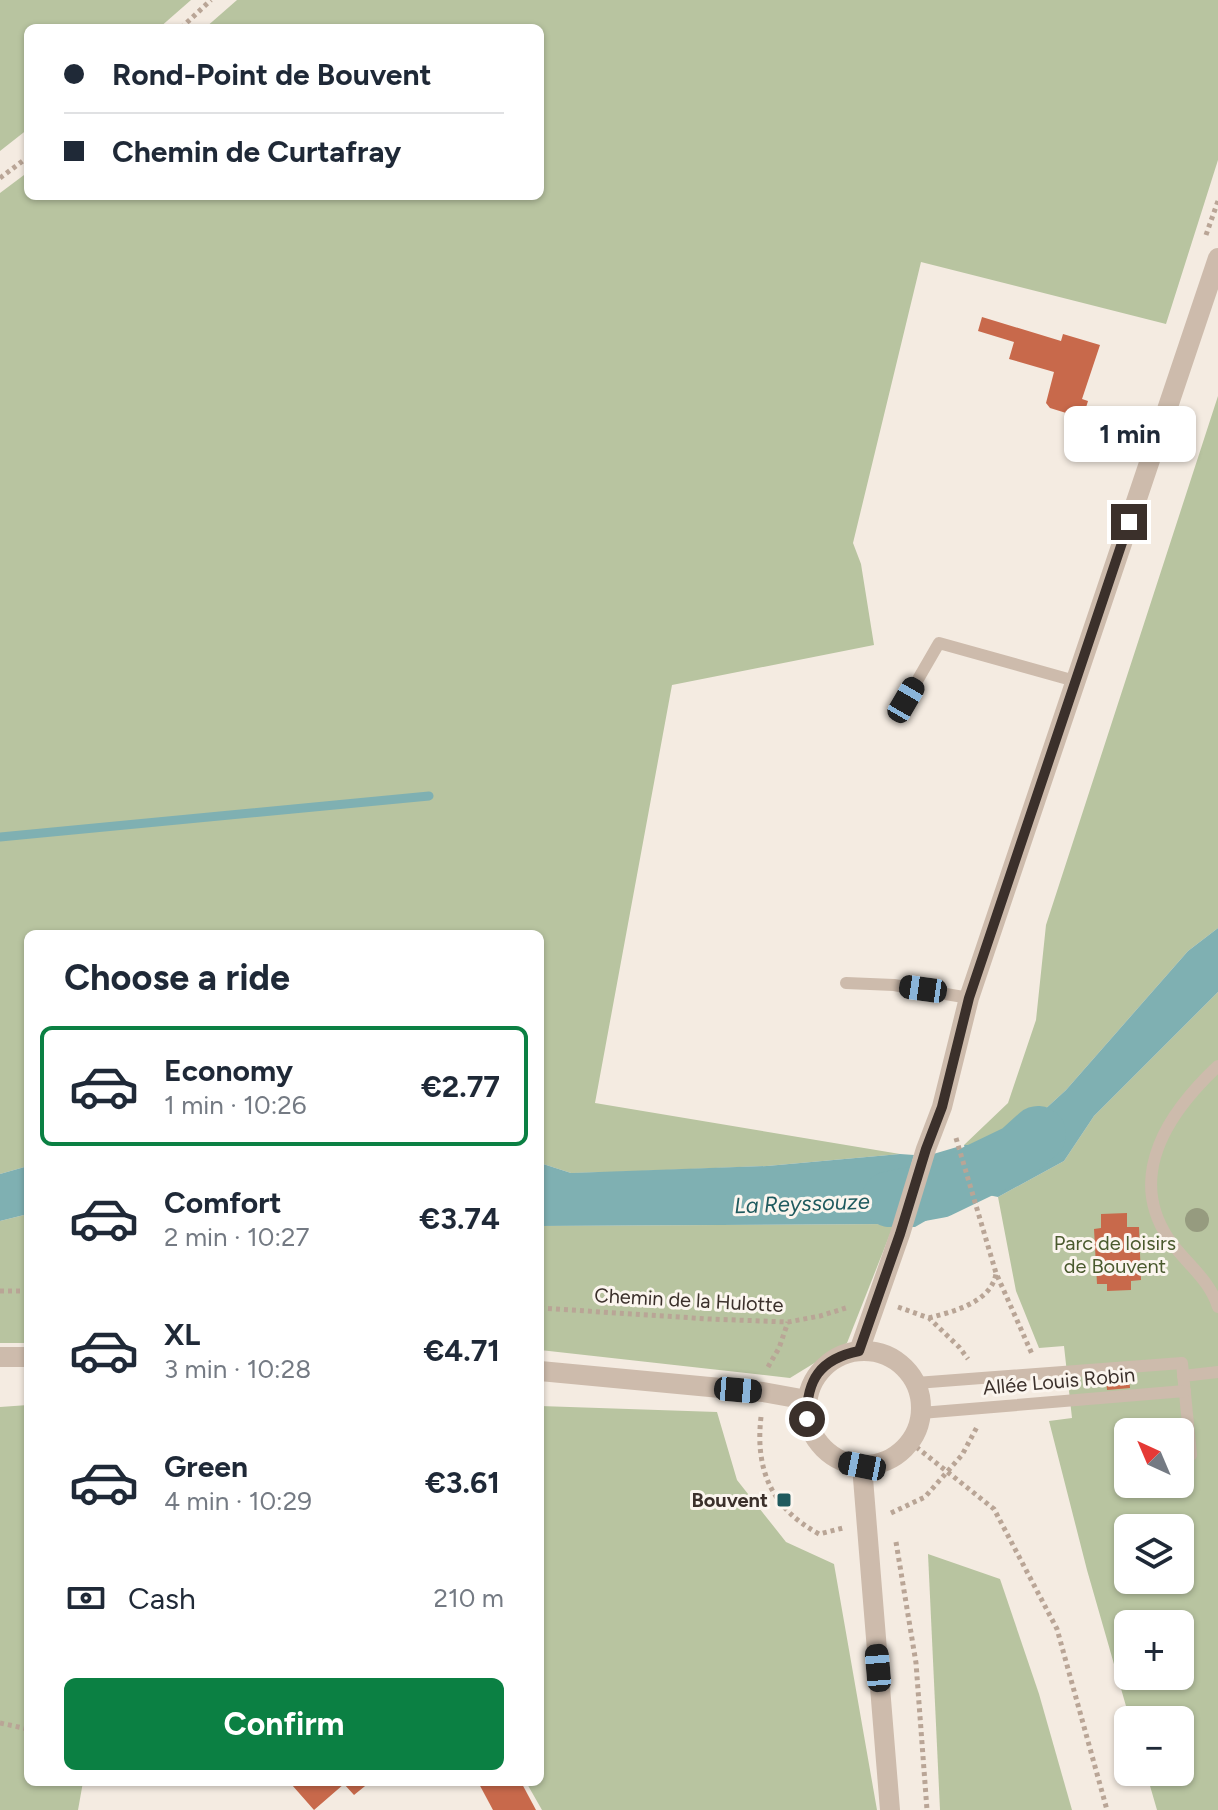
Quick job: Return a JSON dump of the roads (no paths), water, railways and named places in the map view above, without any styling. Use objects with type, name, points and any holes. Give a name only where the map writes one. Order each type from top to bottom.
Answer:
[{"type":"street","points":[[859,1351],[942,1107],[969,998],[1218,258]]},
{"type":"street","points":[[859,1351],[873,1351],[898,1362],[916,1383],[921,1413],[910,1442],[887,1461],[862,1466],[843,1462],[826,1452],[814,1437],[807,1419],[807,1400],[811,1385],[830,1361],[859,1351]]},
{"type":"street","points":[[0,1357],[24,1357]]},
{"type":"street","points":[[544,1371],[763,1392],[807,1400]]},
{"type":"street","points":[[862,1466],[890,1810]]},
{"type":"lane","points":[[906,700],[939,643],[1075,681]]},
{"type":"lane","points":[[846,983],[894,985],[969,998]]},
{"type":"lane","points":[[1218,1066],[1177,1111],[1159,1142],[1151,1172],[1152,1200],[1167,1237],[1213,1290],[1218,1307]]},
{"type":"lane","name":"Allée Louis Robin","points":[[916,1383],[1182,1363],[1183,1376],[1218,1372]]},
{"type":"lane","points":[[1183,1376],[1188,1418]]},
{"type":"lane","name":"Allée Louis Robin","points":[[921,1413],[1185,1391]]},
{"type":"water","points":[[1218,928],[1218,992],[1094,1116],[1064,1161],[998,1197],[978,1193],[964,1145],[1007,1144],[1066,1090],[1188,951]]},
{"type":"water","points":[[957,1147],[965,1198],[911,1227],[930,1155]]},
{"type":"water","points":[[914,1155],[894,1224],[544,1226],[544,1164],[571,1173],[767,1166]]},
{"type":"water","points":[[24,1167],[24,1215],[0,1221],[0,1174]]},
{"type":"waterway","points":[[0,837],[429,796]]},
{"type":"waterway","name":"La Reyssouze","points":[[890,1199],[939,1190],[1018,1152],[1038,1134]]},
{"type":"place","name":"Bouvent","points":[[784,1500]]},
{"type":"park label","name":"Parc de loisirs de Bouvent","points":[[1115,1254]]}]
